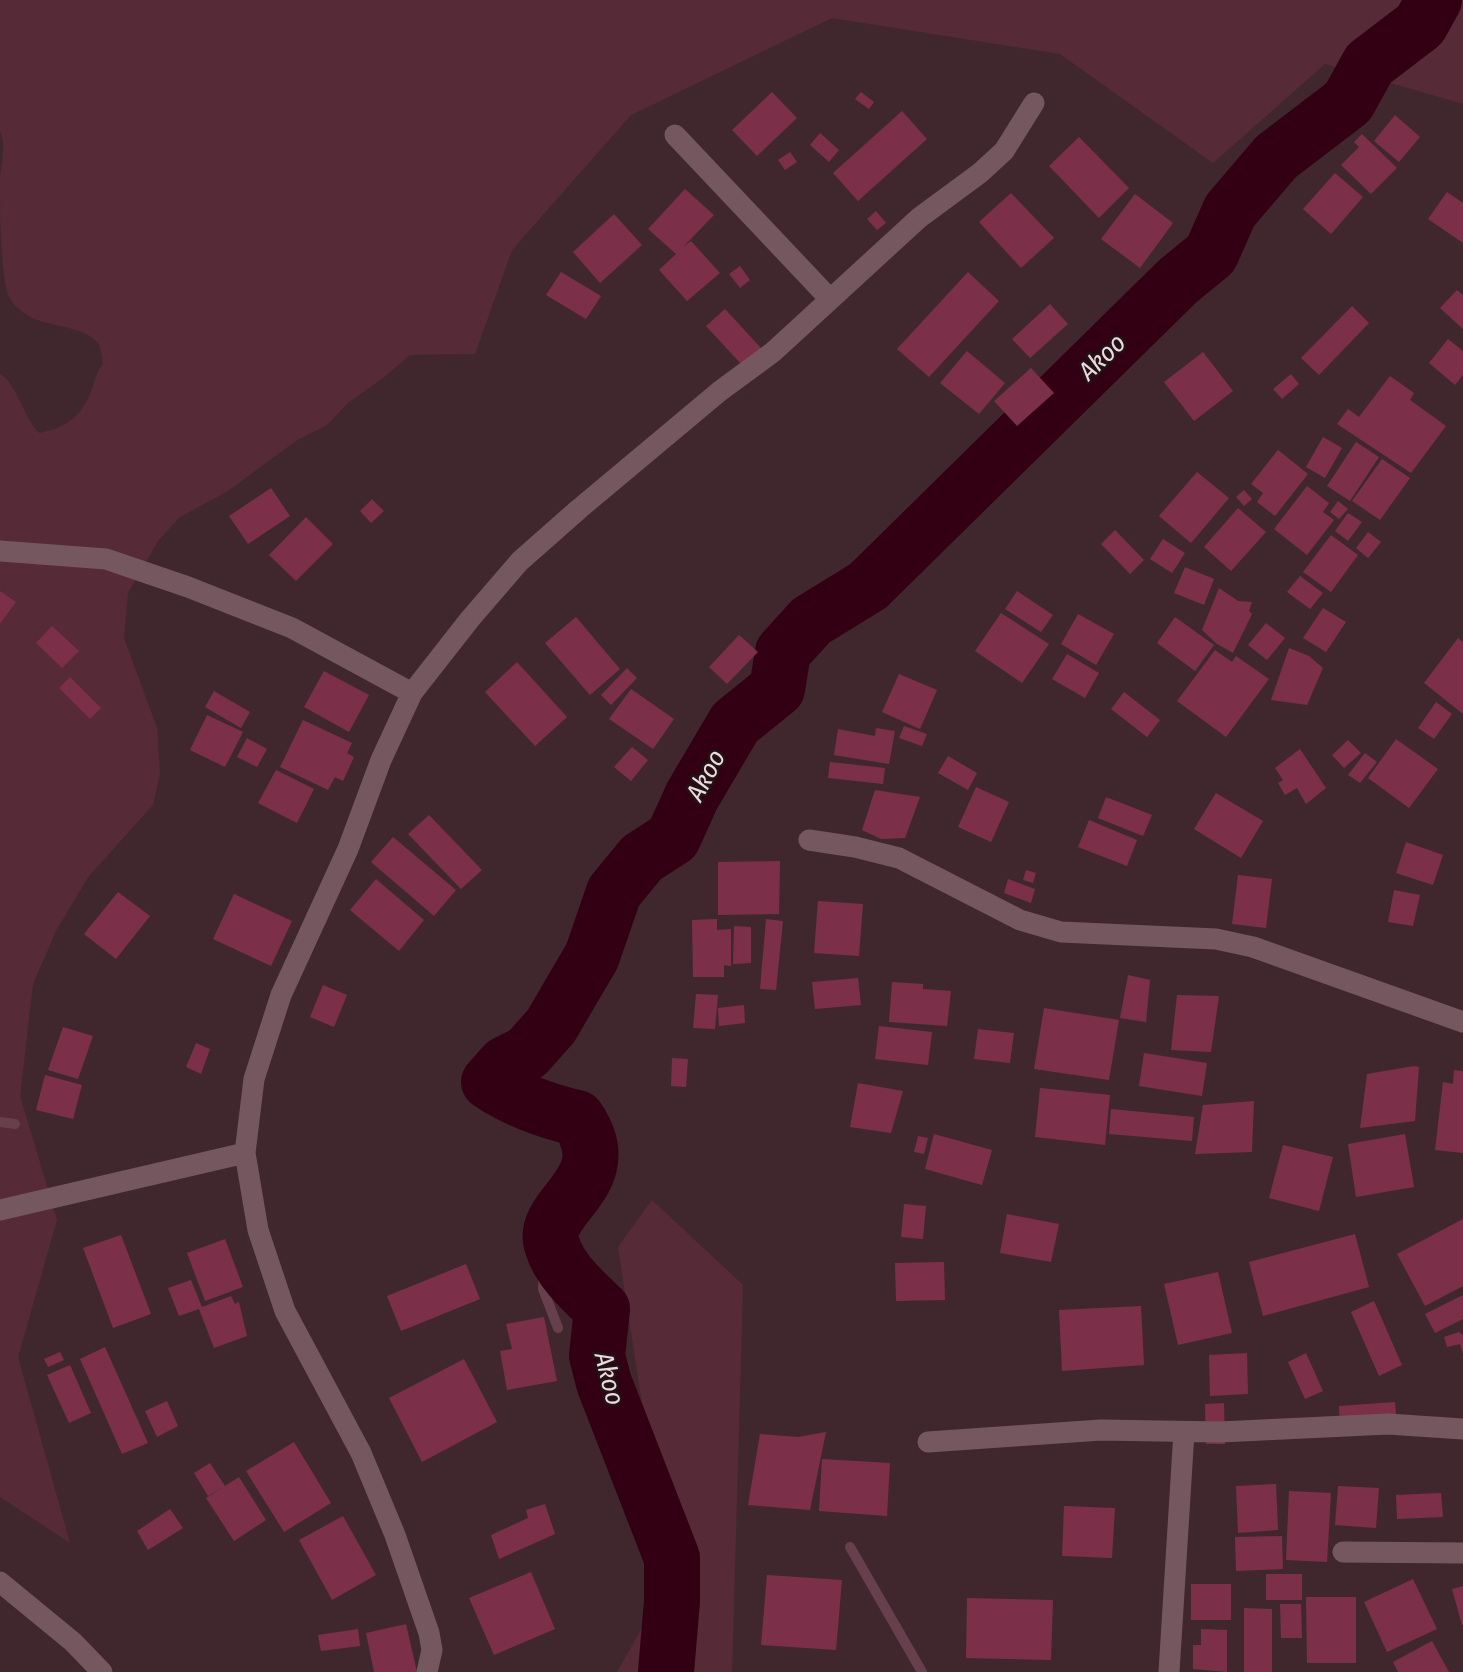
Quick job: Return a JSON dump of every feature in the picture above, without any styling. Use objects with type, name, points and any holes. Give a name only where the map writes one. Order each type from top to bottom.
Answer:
[{"type":"street","points":[[427,1672],[432,1650],[429,1633],[395,1535],[361,1452],[285,1311],[258,1230],[245,1153],[254,1079],[281,995],[348,849],[381,760],[412,694],[520,561],[720,391],[773,352],[919,218],[981,173],[1004,151],[1034,103]]},
{"type":"street","points":[[675,135],[829,298]]},
{"type":"street","points":[[0,551],[106,559],[188,587],[292,628],[412,694]]},
{"type":"street","points":[[809,840],[855,847],[899,858],[1020,920],[1061,932],[1216,939],[1241,944],[1463,1022]]},
{"type":"street","points":[[0,1210],[245,1153]]},
{"type":"street","points":[[928,1442],[1101,1430],[1311,1430],[1388,1424],[1463,1429]]},
{"type":"street","points":[[1169,1672],[1184,1432]]},
{"type":"street","points":[[1343,1552],[1463,1553]]},
{"type":"street","points":[[0,1582],[73,1642],[102,1672]]},
{"type":"shaded area","points":[[0,0],[1463,0],[1463,104],[1325,64],[1213,163],[1060,54],[832,18],[631,115],[512,250],[475,354],[410,355],[349,402],[327,425],[297,440],[228,491],[180,517],[158,541],[128,593],[124,638],[157,728],[160,774],[153,805],[89,876],[57,929],[33,984],[20,1096],[57,1220],[18,1357],[70,1543],[0,1497],[0,374],[10,384],[39,433],[58,428],[78,413],[103,364],[99,345],[90,336],[29,316],[9,297],[0,223],[3,149],[0,131]]},
{"type":"shaded area","points":[[652,1200],[743,1285],[732,1672],[617,1672],[669,1580],[618,1247]]},
{"type":"building","points":[[772,92],[797,118],[757,156],[732,130]]},
{"type":"building","points":[[861,92],[874,102],[869,109],[855,99]]},
{"type":"building","points":[[902,111],[927,139],[858,201],[833,173]]},
{"type":"building","points":[[1395,115],[1420,137],[1399,162],[1374,141]]},
{"type":"building","points":[[820,133],[839,150],[829,162],[810,145]]},
{"type":"building","points":[[1362,134],[1397,168],[1371,194],[1341,165],[1359,147],[1354,142]]},
{"type":"building","points":[[1079,137],[1129,188],[1099,218],[1049,166]]},
{"type":"building","points":[[790,152],[797,162],[785,170],[778,160]]},
{"type":"building","points":[[1335,173],[1363,197],[1331,234],[1303,209]]},
{"type":"building","points":[[685,189],[714,215],[683,247],[691,241],[720,273],[687,301],[659,270],[676,254],[648,229]]},
{"type":"building","points":[[1447,192],[1463,203],[1463,243],[1428,219]]},
{"type":"building","points":[[1011,193],[1054,238],[1021,268],[979,222]]},
{"type":"building","points":[[1135,194],[1173,223],[1140,268],[1101,239]]},
{"type":"building","points":[[876,211],[886,223],[877,230],[867,219]]},
{"type":"building","points":[[614,214],[642,245],[600,283],[573,252]]},
{"type":"building","points":[[740,266],[750,280],[740,288],[729,274]]},
{"type":"building","points":[[561,272],[601,296],[586,319],[546,295]]},
{"type":"building","points":[[968,272],[999,301],[929,377],[897,349]]},
{"type":"building","points":[[1457,290],[1463,295],[1463,329],[1440,308]]},
{"type":"building","points":[[1050,304],[1068,324],[1030,358],[1012,339]]},
{"type":"building","points":[[1352,306],[1369,323],[1319,375],[1301,358]]},
{"type":"building","points":[[725,309],[761,348],[742,365],[706,326]]},
{"type":"building","points":[[1448,339],[1463,351],[1463,375],[1455,385],[1429,363]]},
{"type":"building","points":[[967,351],[1005,383],[979,414],[940,383]]},
{"type":"building","points":[[1203,352],[1233,391],[1194,421],[1164,382]]},
{"type":"building","points":[[1031,368],[1054,393],[1017,426],[994,401]]},
{"type":"building","points":[[1291,374],[1299,384],[1282,399],[1273,389]]},
{"type":"building","points":[[1390,376],[1414,393],[1410,400],[1446,426],[1411,473],[1337,424],[1348,409],[1359,417]]},
{"type":"building","points":[[1323,437],[1342,448],[1325,478],[1306,467]]},
{"type":"building","points":[[1356,442],[1379,457],[1350,501],[1327,486]]},
{"type":"building","points":[[1278,450],[1308,474],[1275,516],[1257,502],[1263,493],[1251,484]]},
{"type":"building","points":[[1382,459],[1410,478],[1380,520],[1352,501]]},
{"type":"building","points":[[1197,472],[1229,498],[1191,543],[1159,516]]},
{"type":"building","points":[[1307,486],[1329,503],[1323,512],[1334,520],[1307,555],[1274,529]]},
{"type":"building","points":[[271,488],[290,516],[248,544],[229,516]]},
{"type":"building","points":[[1244,490],[1252,499],[1244,506],[1236,497]]},
{"type":"building","points":[[372,499],[384,511],[371,523],[360,511]]},
{"type":"building","points":[[1338,501],[1348,509],[1339,519],[1330,512]]},
{"type":"building","points":[[1238,508],[1266,532],[1231,571],[1204,547]]},
{"type":"building","points":[[1348,513],[1362,522],[1348,541],[1335,531]]},
{"type":"building","points":[[306,517],[333,544],[296,581],[269,555]]},
{"type":"building","points":[[1115,530],[1144,560],[1130,574],[1101,544]]},
{"type":"building","points":[[1368,532],[1381,542],[1368,558],[1356,548]]},
{"type":"building","points":[[1331,535],[1358,555],[1331,592],[1303,572]]},
{"type":"building","points":[[1163,539],[1185,553],[1172,573],[1150,559]]},
{"type":"building","points":[[1185,567],[1214,579],[1204,605],[1174,593]]},
{"type":"building","points":[[1300,576],[1323,593],[1310,609],[1287,592]]},
{"type":"building","points":[[1219,588],[1238,601],[1252,602],[1249,611],[1252,614],[1233,653],[1217,644],[1202,630]]},
{"type":"building","points":[[0,591],[16,602],[0,624]]},
{"type":"building","points":[[1017,591],[1053,615],[1041,632],[1005,609]]},
{"type":"building","points":[[1323,608],[1346,622],[1326,652],[1303,638]]},
{"type":"building","points":[[1001,613],[1049,644],[1022,683],[975,651]]},
{"type":"building","points":[[1078,614],[1114,634],[1096,665],[1061,644]]},
{"type":"building","points":[[576,617],[620,669],[590,695],[545,643]]},
{"type":"building","points":[[1175,617],[1214,645],[1195,671],[1157,643]]},
{"type":"building","points":[[1266,623],[1285,638],[1267,660],[1248,645]]},
{"type":"building","points":[[52,626],[79,651],[62,668],[36,643]]},
{"type":"building","points":[[739,635],[758,652],[727,684],[709,667]]},
{"type":"building","points":[[1458,638],[1463,642],[1463,714],[1424,683]]},
{"type":"building","points":[[1289,648],[1309,656],[1323,668],[1307,705],[1271,700]]},
{"type":"building","points":[[1215,650],[1232,662],[1236,656],[1269,679],[1226,737],[1177,701]]},
{"type":"building","points":[[1067,654],[1099,673],[1085,698],[1052,679]]},
{"type":"building","points":[[517,662],[567,717],[535,746],[485,692]]},
{"type":"building","points":[[627,668],[637,678],[611,705],[601,695]]},
{"type":"building","points":[[324,671],[369,695],[349,732],[304,707]]},
{"type":"building","points":[[899,674],[937,690],[920,729],[882,712]]},
{"type":"building","points":[[70,677],[101,708],[90,719],[59,688]]},
{"type":"building","points":[[631,689],[674,719],[653,749],[609,719]]},
{"type":"building","points":[[214,691],[250,712],[241,728],[205,707]]},
{"type":"building","points":[[1124,692],[1160,720],[1147,737],[1111,709]]},
{"type":"building","points":[[1436,702],[1452,714],[1434,739],[1418,728]]},
{"type":"building","points":[[207,715],[243,732],[225,767],[190,750]]},
{"type":"building","points":[[303,720],[352,743],[347,753],[354,757],[343,781],[335,777],[328,790],[280,767]]},
{"type":"building","points":[[904,726],[927,734],[922,746],[899,738]]},
{"type":"building","points":[[876,728],[895,731],[889,764],[834,755],[838,729],[875,736]]},
{"type":"building","points":[[247,738],[267,749],[257,767],[237,757]]},
{"type":"building","points":[[1396,739],[1438,769],[1409,808],[1368,778]]},
{"type":"building","points":[[1348,740],[1361,753],[1344,768],[1332,755]]},
{"type":"building","points":[[632,747],[648,760],[631,781],[614,767]]},
{"type":"building","points":[[1300,749],[1326,788],[1306,804],[1297,788],[1285,795],[1278,783],[1283,780],[1275,768]]},
{"type":"building","points":[[1365,753],[1377,762],[1360,783],[1348,775]]},
{"type":"building","points":[[948,756],[977,773],[968,790],[938,773]]},
{"type":"building","points":[[830,762],[885,768],[883,784],[828,778]]},
{"type":"building","points":[[276,770],[314,789],[297,823],[258,803]]},
{"type":"building","points":[[976,787],[1009,802],[991,842],[958,827]]},
{"type":"building","points":[[875,790],[920,797],[905,838],[881,839],[862,830]]},
{"type":"building","points":[[1216,793],[1263,821],[1241,858],[1194,829]]},
{"type":"building","points":[[1106,797],[1152,815],[1143,836],[1098,818]]},
{"type":"building","points":[[429,815],[482,870],[461,889],[408,834]]},
{"type":"building","points":[[1089,820],[1137,840],[1127,866],[1078,847]]},
{"type":"building","points":[[393,837],[456,890],[434,916],[371,862]]},
{"type":"building","points":[[1406,842],[1443,855],[1433,885],[1396,873]]},
{"type":"building","points":[[780,861],[779,914],[718,915],[718,862]]},
{"type":"building","points":[[1026,870],[1036,873],[1033,883],[1023,880]]},
{"type":"building","points":[[1238,875],[1272,879],[1266,928],[1232,924]]},
{"type":"building","points":[[376,879],[424,920],[399,951],[350,910]]},
{"type":"building","points":[[1008,879],[1035,889],[1031,903],[1004,893]]},
{"type":"building","points":[[1394,890],[1420,895],[1413,926],[1388,922]]},
{"type":"building","points":[[118,892],[150,916],[116,959],[84,934]]},
{"type":"building","points":[[234,894],[292,921],[271,966],[213,939]]},
{"type":"building","points":[[818,901],[863,904],[859,956],[814,953]]},
{"type":"building","points":[[717,919],[717,930],[731,929],[731,966],[724,965],[724,977],[693,977],[692,920]]},
{"type":"building","points":[[766,919],[783,921],[776,990],[760,989]]},
{"type":"building","points":[[734,926],[751,927],[751,963],[733,964]]},
{"type":"building","points":[[1128,975],[1150,980],[1146,1022],[1120,1018]]},
{"type":"building","points":[[858,978],[861,1005],[815,1009],[812,982]]},
{"type":"building","points":[[892,982],[923,984],[923,989],[951,991],[947,1026],[889,1022]]},
{"type":"building","points":[[323,985],[347,995],[334,1027],[310,1017]]},
{"type":"building","points":[[696,994],[718,995],[715,1029],[693,1028]]},
{"type":"building","points":[[1177,995],[1219,996],[1211,1052],[1171,1050]]},
{"type":"building","points":[[744,1005],[745,1023],[719,1026],[718,1008]]},
{"type":"building","points":[[1044,1008],[1119,1020],[1109,1080],[1034,1069]]},
{"type":"building","points":[[879,1026],[932,1032],[928,1065],[875,1059]]},
{"type":"building","points":[[63,1027],[93,1036],[78,1079],[48,1070]]},
{"type":"building","points":[[978,1029],[1014,1033],[1010,1063],[974,1059]]},
{"type":"building","points":[[196,1043],[210,1049],[201,1074],[186,1067]]},
{"type":"building","points":[[1144,1053],[1207,1063],[1202,1096],[1139,1086]]},
{"type":"building","points":[[672,1058],[688,1059],[686,1087],[671,1086]]},
{"type":"building","points":[[1419,1067],[1415,1121],[1360,1128],[1367,1074]]},
{"type":"building","points":[[1454,1070],[1463,1071],[1463,1153],[1435,1150],[1443,1082],[1453,1084]]},
{"type":"building","points":[[45,1075],[82,1085],[73,1119],[36,1110]]},
{"type":"building","points":[[858,1083],[903,1091],[891,1133],[850,1127]]},
{"type":"building","points":[[1040,1088],[1110,1095],[1105,1145],[1035,1137]]},
{"type":"building","points":[[1254,1101],[1252,1152],[1195,1154],[1203,1105]]},
{"type":"building","points":[[1111,1109],[1194,1117],[1192,1141],[1109,1134]]},
{"type":"building","points":[[934,1134],[992,1150],[982,1185],[925,1169]]},
{"type":"building","points":[[1405,1134],[1414,1187],[1356,1197],[1348,1144]]},
{"type":"building","points":[[918,1136],[928,1138],[924,1154],[914,1152]]},
{"type":"building","points":[[1283,1145],[1333,1157],[1319,1211],[1269,1198]]},
{"type":"building","points":[[904,1204],[926,1206],[923,1239],[901,1237]]},
{"type":"building","points":[[1007,1214],[1059,1224],[1051,1262],[1000,1253]]},
{"type":"building","points":[[1463,1219],[1463,1286],[1425,1306],[1397,1254]]},
{"type":"building","points":[[1355,1234],[1369,1287],[1263,1316],[1249,1262]]},
{"type":"building","points":[[121,1235],[151,1314],[113,1328],[83,1248]]},
{"type":"building","points":[[225,1239],[243,1287],[205,1301],[187,1253]]},
{"type":"building","points":[[944,1262],[945,1300],[896,1301],[895,1263]]},
{"type":"building","points":[[466,1264],[480,1299],[401,1331],[387,1296]]},
{"type":"building","points":[[1218,1272],[1232,1333],[1178,1345],[1164,1284]]},
{"type":"building","points":[[191,1280],[202,1307],[231,1296],[235,1304],[239,1302],[247,1336],[214,1348],[199,1309],[179,1316],[168,1288]]},
{"type":"building","points":[[1463,1295],[1463,1319],[1435,1333],[1425,1314]]},
{"type":"building","points":[[1374,1301],[1402,1365],[1379,1376],[1351,1312]]},
{"type":"building","points":[[1141,1306],[1144,1365],[1062,1371],[1059,1310]]},
{"type":"building","points":[[544,1317],[557,1381],[507,1390],[500,1351],[512,1349],[506,1324]]},
{"type":"building","points":[[1459,1332],[1463,1335],[1463,1354],[1460,1344],[1447,1347],[1444,1337]]},
{"type":"building","points":[[105,1347],[148,1443],[122,1454],[80,1359]]},
{"type":"building","points":[[60,1352],[64,1360],[48,1367],[44,1359]]},
{"type":"building","points":[[1247,1353],[1248,1394],[1210,1396],[1209,1355]]},
{"type":"building","points":[[1306,1353],[1323,1391],[1305,1399],[1288,1362]]},
{"type":"building","points":[[464,1359],[497,1422],[422,1462],[389,1398]]},
{"type":"building","points":[[70,1365],[91,1413],[69,1423],[47,1375]]},
{"type":"building","points":[[167,1401],[178,1426],[157,1437],[145,1411]]},
{"type":"building","points":[[1395,1402],[1397,1427],[1340,1430],[1339,1406]]},
{"type":"building","points":[[1224,1403],[1225,1444],[1206,1444],[1205,1404]]},
{"type":"building","points":[[826,1432],[810,1510],[748,1505],[760,1434],[798,1437]]},
{"type":"building","points":[[294,1442],[331,1503],[284,1532],[246,1471]]},
{"type":"building","points":[[822,1459],[890,1463],[887,1516],[819,1511]]},
{"type":"building","points":[[210,1463],[225,1486],[208,1496],[194,1473]]},
{"type":"building","points":[[239,1477],[266,1520],[234,1541],[206,1498]]},
{"type":"building","points":[[1276,1484],[1278,1530],[1238,1533],[1236,1486]]},
{"type":"building","points":[[1338,1486],[1379,1488],[1376,1528],[1335,1525]]},
{"type":"building","points":[[1289,1491],[1331,1493],[1327,1562],[1286,1560]]},
{"type":"building","points":[[1441,1493],[1443,1517],[1397,1519],[1396,1495]]},
{"type":"building","points":[[545,1504],[555,1534],[499,1559],[491,1535],[528,1518],[526,1510]]},
{"type":"building","points":[[1064,1506],[1115,1508],[1112,1558],[1062,1556]]},
{"type":"building","points":[[170,1509],[183,1528],[148,1550],[137,1531]]},
{"type":"building","points":[[343,1516],[376,1575],[332,1600],[299,1540]]},
{"type":"building","points":[[1282,1536],[1283,1569],[1236,1571],[1235,1537]]},
{"type":"building","points":[[531,1572],[555,1629],[494,1655],[469,1598]]},
{"type":"building","points":[[1266,1574],[1302,1574],[1302,1600],[1266,1600]]},
{"type":"building","points":[[767,1575],[842,1580],[836,1650],[761,1645]]},
{"type":"building","points":[[1413,1579],[1437,1629],[1387,1652],[1364,1602]]},
{"type":"building","points":[[1191,1584],[1231,1584],[1231,1620],[1191,1620]]},
{"type":"building","points":[[1463,1586],[1463,1625],[1462,1625],[1452,1589]]},
{"type":"building","points":[[1306,1597],[1356,1597],[1356,1663],[1307,1663]]},
{"type":"building","points":[[967,1598],[1053,1600],[1051,1660],[966,1658]]},
{"type":"building","points":[[1280,1604],[1301,1604],[1302,1638],[1281,1638]]},
{"type":"building","points":[[1244,1608],[1272,1609],[1272,1672],[1244,1672]]},
{"type":"building","points":[[406,1624],[417,1672],[374,1672],[366,1633]]},
{"type":"building","points":[[358,1629],[360,1646],[321,1651],[318,1635]]},
{"type":"building","points":[[1201,1629],[1227,1630],[1227,1672],[1193,1669],[1193,1645],[1201,1645]]},
{"type":"building","points":[[1432,1641],[1449,1672],[1398,1672],[1393,1662]]},
{"type":"waterway","name":"Akoo","points":[[666,1672],[672,1601],[672,1558],[604,1383],[597,1356],[602,1309],[566,1272],[552,1245],[551,1231],[557,1217],[585,1176],[590,1160],[588,1140],[577,1118],[532,1104],[489,1082],[505,1064],[527,1053],[551,1026],[592,956],[614,892],[642,858],[673,838],[692,796],[735,723],[777,689],[783,652],[811,621],[868,586],[1178,281],[1211,254],[1230,211],[1276,157],[1348,102],[1369,64],[1420,25],[1434,0]]},
{"type":"waterway","points":[[0,1122],[15,1124]]},
{"type":"waterway","points":[[552,1245],[538,1254],[544,1268],[543,1289],[558,1328]]},
{"type":"waterway","points":[[850,1547],[922,1672]]}]
